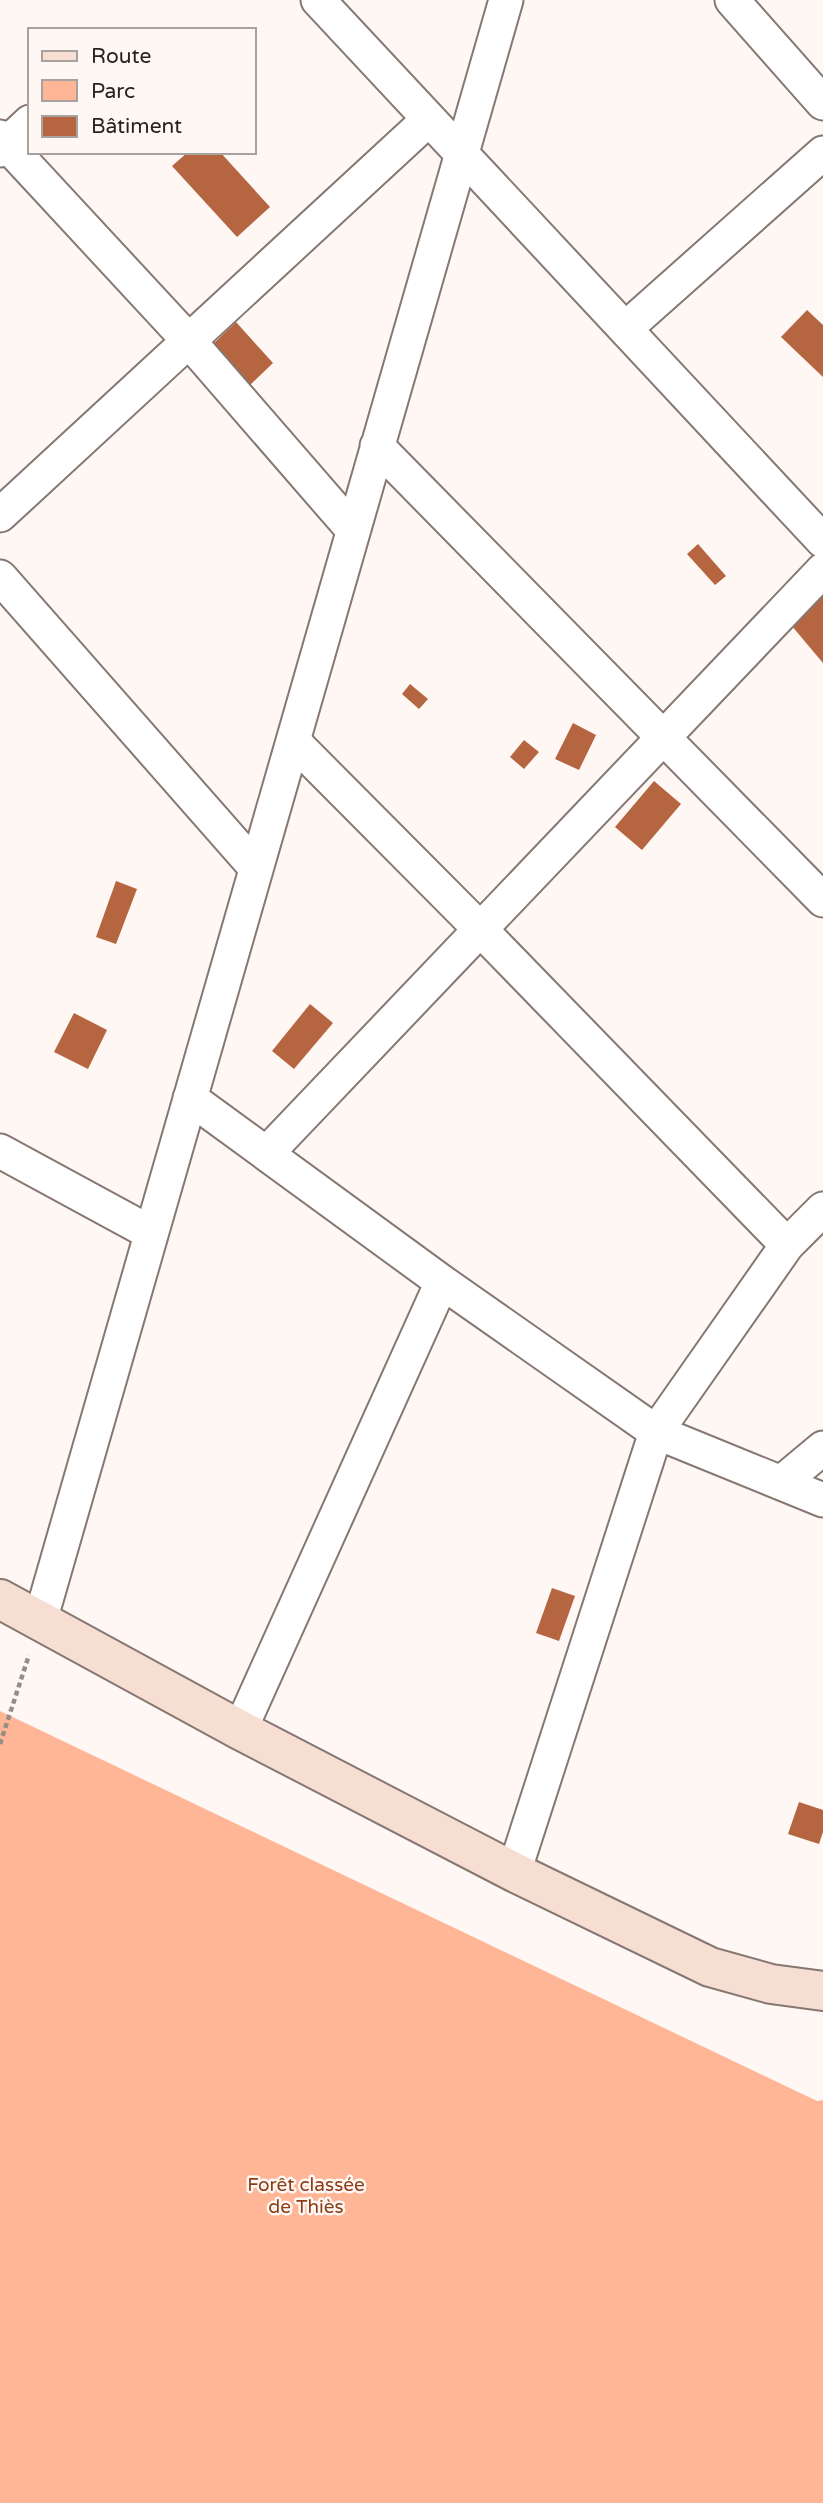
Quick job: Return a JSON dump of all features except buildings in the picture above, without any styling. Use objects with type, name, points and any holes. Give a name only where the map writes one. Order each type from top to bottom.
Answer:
[{"type":"main road","points":[[0,1599],[240,1730],[514,1872],[709,1967],[771,1984],[823,1991]]},
{"type":"street","points":[[318,0],[823,541]]},
{"type":"street","points":[[40,1621],[506,0]]},
{"type":"street","points":[[732,0],[823,103]]},
{"type":"street","points":[[0,515],[429,119]]},
{"type":"street","points":[[9,138],[354,530]]},
{"type":"street","points":[[625,329],[823,153]]},
{"type":"street","points":[[377,446],[823,900]]},
{"type":"street","points":[[267,1153],[823,570]]},
{"type":"street","points":[[0,577],[256,868]]},
{"type":"street","points":[[292,741],[479,928],[787,1245]]},
{"type":"street","points":[[190,1098],[442,1282],[656,1432],[823,1500]]},
{"type":"street","points":[[0,1151],[151,1233]]},
{"type":"street","points":[[514,1872],[656,1432],[787,1245],[823,1209]]},
{"type":"street","points":[[240,1730],[442,1282]]},
{"type":"street","points":[[781,1483],[823,1448]]},
{"type":"path","points":[[0,1744],[40,1621]]},
{"type":"green space","name":"Forêt classée de Thiès","points":[[0,1711],[817,2101],[823,2100],[823,2503],[0,2503]]}]
